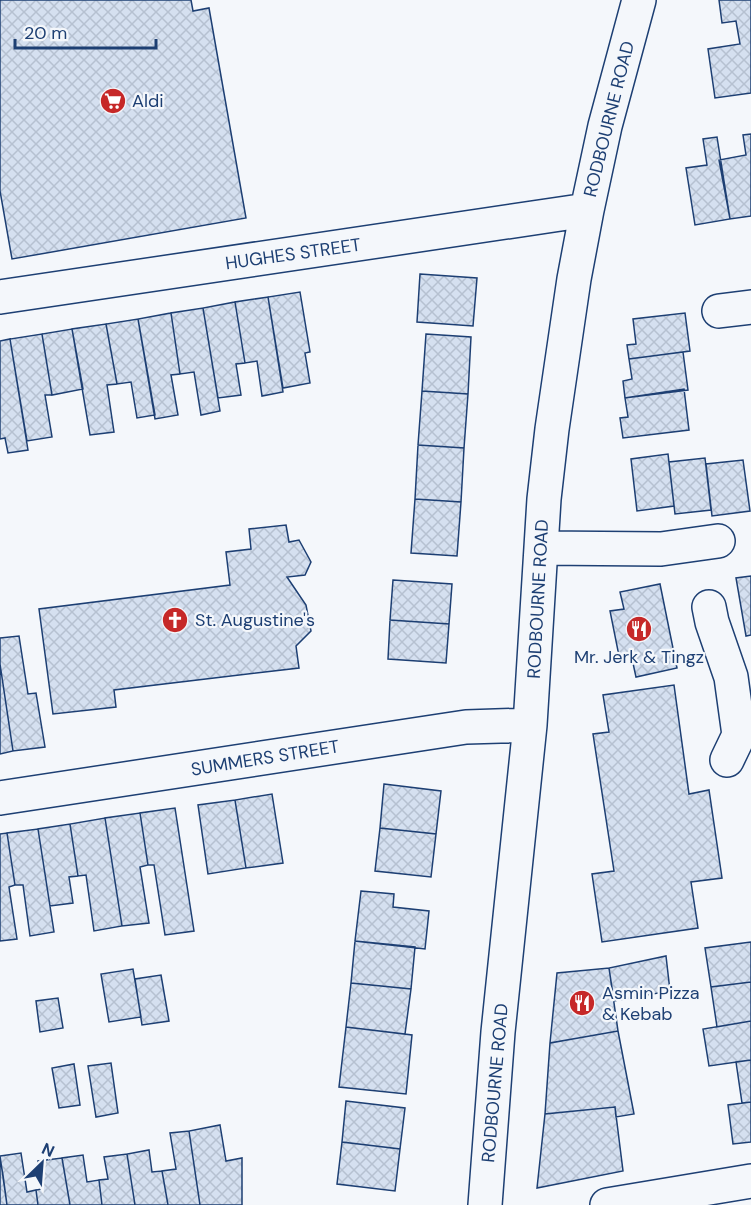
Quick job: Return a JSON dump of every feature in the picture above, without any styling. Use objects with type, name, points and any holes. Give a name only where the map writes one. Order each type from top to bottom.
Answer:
[{"type":"street","name":"RODBOURNE ROAD","points":[[485,1205],[498,1032],[531,725],[541,548],[552,429],[574,279],[587,210],[605,126],[639,0]]},
{"type":"street","name":"HUGHES STREET","points":[[0,297],[587,210]]},
{"type":"street","points":[[541,548],[661,549],[718,542]]},
{"type":"street","points":[[709,606],[712,622],[731,677],[739,742]]},
{"type":"street","name":"SUMMERS STREET","points":[[0,798],[466,727],[531,725]]},
{"type":"street","points":[[607,1205],[751,1181]]},
{"type":"building","name":"Aldi","points":[[0,0],[191,0],[193,11],[209,8],[246,218],[12,259],[0,191]]},
{"type":"building","points":[[719,0],[751,0],[751,93],[715,98],[708,49],[740,44],[736,21],[722,23]]},
{"type":"building","points":[[751,134],[751,216],[730,219],[719,160],[746,155],[743,135]]},
{"type":"building","points":[[717,137],[730,219],[695,225],[686,168],[707,165],[703,139]]},
{"type":"building","points":[[420,274],[477,278],[473,326],[417,322]]},
{"type":"building","points":[[300,292],[310,352],[305,353],[310,383],[283,388],[268,297]]},
{"type":"building","points":[[268,297],[283,392],[262,396],[257,361],[245,363],[235,302]]},
{"type":"building","points":[[235,302],[245,363],[236,364],[241,395],[218,398],[203,308]]},
{"type":"building","points":[[203,308],[220,411],[201,415],[194,372],[180,374],[171,313]]},
{"type":"building","points":[[171,313],[180,374],[171,375],[178,415],[155,419],[138,319]]},
{"type":"building","points":[[685,313],[690,351],[629,359],[627,345],[636,344],[633,319]]},
{"type":"building","points":[[138,319],[155,415],[137,418],[131,382],[117,384],[106,324]]},
{"type":"building","points":[[106,324],[117,384],[107,385],[114,432],[90,435],[72,329]]},
{"type":"building","points":[[72,329],[83,389],[52,395],[42,334]]},
{"type":"building","points":[[42,334],[52,395],[45,395],[52,437],[27,441],[10,339]]},
{"type":"building","points":[[426,334],[471,337],[468,394],[422,391]]},
{"type":"building","points":[[10,339],[28,450],[8,453],[5,438],[0,439],[0,341]]},
{"type":"building","points":[[683,352],[688,390],[625,398],[623,381],[632,379],[629,359]]},
{"type":"building","points":[[684,389],[689,430],[623,438],[620,418],[628,417],[625,398]]},
{"type":"building","points":[[422,391],[468,394],[464,448],[418,445]]},
{"type":"building","points":[[418,445],[464,448],[461,502],[415,499]]},
{"type":"building","points":[[668,454],[674,506],[637,511],[631,459]]},
{"type":"building","points":[[705,458],[711,510],[675,514],[669,462]]},
{"type":"building","points":[[743,460],[750,511],[712,516],[706,464]]},
{"type":"building","points":[[415,499],[461,502],[457,556],[411,553]]},
{"type":"building","name":"St. Augustine's","points":[[286,525],[289,542],[299,540],[311,562],[305,575],[287,577],[306,605],[311,631],[296,646],[299,668],[114,690],[116,707],[53,714],[39,609],[230,585],[226,552],[251,549],[249,529]]},
{"type":"building","points":[[751,576],[751,635],[746,636],[736,578]]},
{"type":"building","points":[[393,580],[452,584],[449,624],[390,620]]},
{"type":"building","points":[[660,584],[677,668],[636,677],[631,654],[619,656],[610,611],[624,609],[620,592]]},
{"type":"building","points":[[390,620],[449,624],[446,663],[388,659]]},
{"type":"building","points":[[19,636],[28,694],[36,693],[45,747],[13,751],[0,664],[0,638]]},
{"type":"building","points":[[0,664],[13,751],[0,754]]},
{"type":"building","points":[[674,685],[689,794],[709,790],[722,878],[691,882],[698,928],[602,942],[592,874],[614,871],[593,734],[609,732],[603,695]]},
{"type":"building","points":[[384,784],[441,791],[436,834],[380,828]]},
{"type":"building","points":[[272,794],[283,863],[246,868],[235,800]]},
{"type":"building","points":[[235,800],[246,868],[208,874],[198,805]]},
{"type":"building","points":[[175,808],[194,931],[165,935],[154,865],[148,865],[140,813]]},
{"type":"building","points":[[140,813],[148,865],[140,867],[149,923],[122,926],[105,818]]},
{"type":"building","points":[[105,818],[122,926],[94,931],[86,875],[78,876],[70,824]]},
{"type":"building","points":[[70,824],[78,876],[69,877],[73,903],[50,906],[38,829]]},
{"type":"building","points":[[380,828],[436,834],[431,877],[375,871]]},
{"type":"building","points":[[38,829],[54,932],[30,936],[23,885],[15,885],[7,833]]},
{"type":"building","points":[[7,833],[15,885],[9,887],[17,939],[0,941],[0,834]]},
{"type":"building","points":[[361,891],[394,894],[393,907],[429,911],[425,949],[355,941]]},
{"type":"building","points":[[355,941],[415,947],[411,989],[351,983]]},
{"type":"building","points":[[751,942],[751,982],[711,987],[705,948]]},
{"type":"building","points":[[666,956],[670,991],[614,1001],[609,968]]},
{"type":"building","points":[[609,968],[618,1031],[550,1043],[557,973]]},
{"type":"building","points":[[133,969],[141,1017],[109,1022],[101,974]]},
{"type":"building","points":[[161,975],[169,1021],[142,1025],[135,979]]},
{"type":"building","points":[[751,982],[751,1021],[717,1027],[711,987]]},
{"type":"building","points":[[351,983],[411,989],[405,1034],[346,1027]]},
{"type":"building","points":[[58,998],[63,1028],[40,1032],[36,1001]]},
{"type":"building","points":[[751,1021],[751,1060],[709,1066],[703,1029]]},
{"type":"building","points":[[346,1027],[412,1035],[406,1094],[339,1087]]},
{"type":"building","points":[[618,1031],[634,1114],[616,1117],[615,1107],[545,1114],[550,1043]]},
{"type":"building","points":[[751,1060],[751,1102],[742,1103],[736,1062]]},
{"type":"building","points":[[111,1063],[118,1113],[96,1117],[88,1066]]},
{"type":"building","points":[[74,1064],[80,1105],[59,1108],[52,1068]]},
{"type":"building","points":[[346,1101],[405,1108],[400,1149],[342,1142]]},
{"type":"building","points":[[751,1102],[751,1142],[733,1144],[728,1105]]},
{"type":"building","points":[[615,1107],[623,1171],[537,1188],[545,1114]]},
{"type":"building","points":[[220,1125],[226,1161],[242,1158],[242,1205],[200,1205],[189,1131]]},
{"type":"building","points":[[189,1131],[200,1205],[168,1205],[162,1171],[176,1169],[170,1133]]},
{"type":"building","points":[[342,1142],[400,1149],[395,1191],[337,1184]]},
{"type":"building","points":[[149,1150],[152,1172],[162,1171],[168,1205],[135,1205],[127,1154]]},
{"type":"building","points":[[21,1153],[27,1192],[36,1190],[38,1205],[7,1205],[0,1156]]},
{"type":"building","points":[[127,1154],[135,1205],[102,1205],[99,1180],[108,1179],[104,1157]]},
{"type":"building","points":[[83,1155],[87,1182],[99,1180],[102,1205],[70,1205],[62,1158]]},
{"type":"building","points":[[0,1158],[3,1175],[7,1205],[0,1205]]},
{"type":"building","points":[[62,1158],[70,1205],[38,1205],[36,1190],[42,1189],[38,1161]]},
{"type":"place","name":"Aldi","points":[[113,101]]},
{"type":"place","name":"St. Augustine's","points":[[175,620]]},
{"type":"place","name":"Mr. Jerk & Tingz","points":[[639,629]]},
{"type":"place","name":"Asmin Pizza & Kebab","points":[[582,1003]]}]
